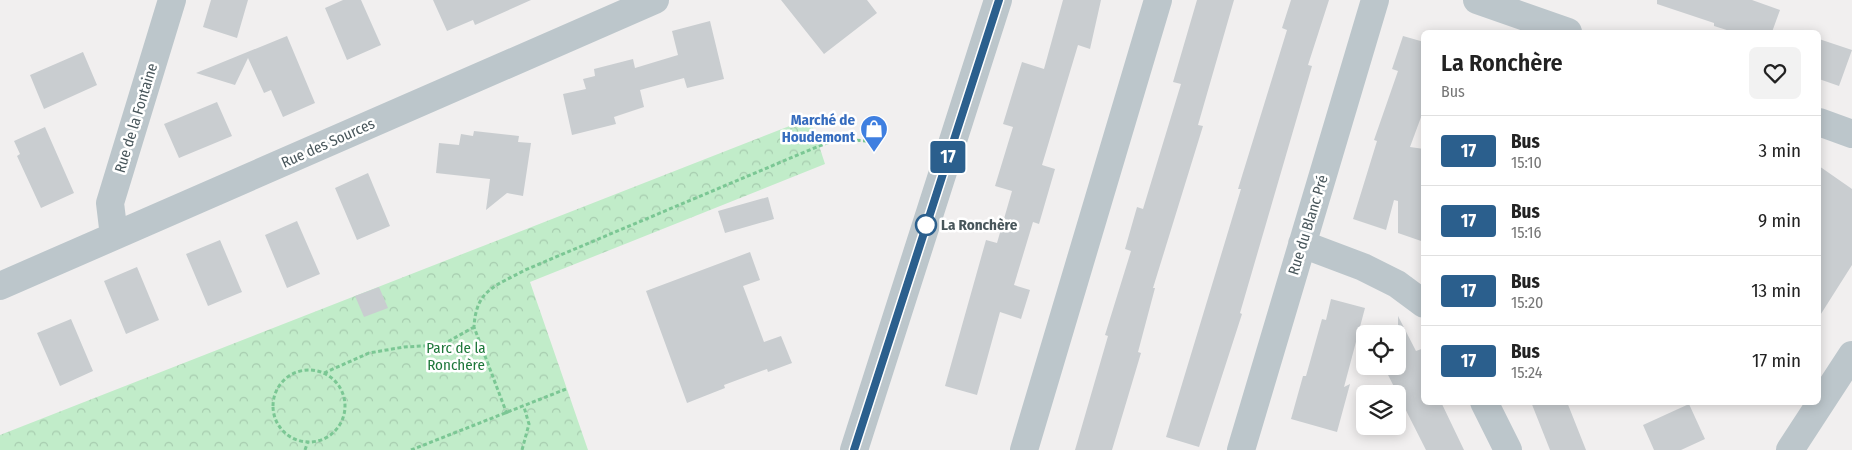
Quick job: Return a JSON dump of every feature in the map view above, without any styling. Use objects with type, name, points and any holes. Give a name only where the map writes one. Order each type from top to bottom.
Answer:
[{"type":"street","name":"Rue de la Fontaine","points":[[114,236],[110,203],[172,0]]},
{"type":"street","name":"Rue des Sources","points":[[0,286],[655,0]]},
{"type":"street","points":[[854,450],[998,0]]},
{"type":"street","points":[[1024,450],[1158,0]]},
{"type":"street","name":"Rue du Blanc Pré","points":[[1241,450],[1375,0]]},
{"type":"street","points":[[1477,0],[1562,30]]},
{"type":"street","points":[[1821,123],[1852,134]]},
{"type":"street","points":[[1302,244],[1364,267],[1397,284],[1421,302]]},
{"type":"street","points":[[1821,402],[1852,354]]},
{"type":"street","points":[[1486,405],[1508,450]]},
{"type":"street","points":[[1790,450],[1819,405]]},
{"type":"path","points":[[507,414],[474,327],[474,313],[484,292],[525,270],[819,146],[839,139],[866,141]]},
{"type":"path","points":[[324,373],[369,353],[404,347],[442,345],[474,327]]},
{"type":"path","points":[[310,369],[324,373],[334,380],[341,390],[344,402],[343,414],[339,425],[330,434],[319,440],[308,441],[294,438],[278,425],[274,415],[273,403],[275,392],[282,382],[291,375],[310,369]]},
{"type":"path","points":[[411,450],[507,414],[566,389]]},
{"type":"path","points":[[522,450],[529,424],[524,407]]},
{"type":"path","points":[[305,450],[308,441]]},
{"type":"green space","name":"Parc de la Ronchère","points":[[810,118],[825,164],[530,282],[588,450],[0,450],[0,435]]},
{"type":"building","points":[[211,0],[248,0],[237,38],[203,27]]},
{"type":"building","points":[[343,0],[361,0],[381,45],[347,60],[325,8]]},
{"type":"building","points":[[433,0],[531,0],[475,25],[473,20],[447,31]]},
{"type":"building","points":[[781,0],[867,0],[877,13],[824,54]]},
{"type":"building","points":[[1063,0],[1101,0],[1090,49],[1078,45],[1042,165],[1055,169],[1039,224],[1033,222],[1014,285],[1030,290],[1021,319],[1000,312],[977,395],[945,386],[986,240],[997,243],[1012,191],[995,186],[1013,127],[1003,124],[1022,62],[1044,69]]},
{"type":"building","points":[[1197,0],[1234,0],[1198,125],[1203,126],[1153,288],[1155,288],[1138,352],[1141,353],[1112,450],[1075,450],[1108,336],[1105,335],[1131,251],[1125,249],[1137,207],[1143,209],[1181,84],[1173,82]]},
{"type":"building","points":[[1291,0],[1329,0],[1308,65],[1312,66],[1240,313],[1242,314],[1199,447],[1166,437],[1241,189],[1238,189],[1287,30],[1282,28]]},
{"type":"building","points":[[1657,0],[1752,0],[1780,10],[1773,30],[1727,30],[1714,26],[1714,23],[1657,4]]},
{"type":"building","points":[[710,21],[724,79],[687,88],[684,78],[640,90],[644,107],[614,117],[616,124],[572,135],[563,94],[586,89],[583,79],[595,76],[594,69],[633,59],[635,68],[678,55],[672,31]]},
{"type":"building","points":[[287,36],[315,103],[283,117],[271,90],[264,93],[248,58],[235,85],[196,73]]},
{"type":"building","points":[[1403,36],[1421,41],[1421,117],[1410,147],[1421,149],[1421,241],[1398,233],[1398,201],[1394,200],[1386,230],[1353,219],[1377,141],[1374,140],[1398,71],[1392,69]]},
{"type":"building","points":[[1821,40],[1852,50],[1839,86],[1821,80]]},
{"type":"building","points":[[83,52],[97,85],[44,109],[30,75]]},
{"type":"building","points":[[217,102],[232,136],[179,158],[164,124]]},
{"type":"building","points":[[45,127],[74,193],[41,208],[17,156],[20,154],[14,141]]},
{"type":"building","points":[[474,131],[519,136],[518,142],[531,143],[523,196],[507,193],[486,210],[490,179],[436,173],[439,143],[459,145],[461,134],[473,136]]},
{"type":"building","points":[[1821,167],[1852,189],[1852,265],[1821,314]]},
{"type":"building","points":[[368,173],[390,226],[357,240],[335,188]]},
{"type":"building","points":[[768,197],[774,219],[725,233],[718,211]]},
{"type":"building","points":[[297,221],[320,274],[287,288],[265,235]]},
{"type":"building","points":[[220,240],[242,292],[208,306],[186,254]]},
{"type":"building","points":[[750,252],[760,280],[743,286],[764,342],[781,336],[792,363],[768,372],[767,369],[724,385],[725,388],[687,403],[646,291]]},
{"type":"building","points":[[137,267],[159,320],[126,334],[104,281]]},
{"type":"building","points":[[379,287],[388,308],[364,317],[355,296]]},
{"type":"building","points":[[1331,299],[1365,308],[1360,325],[1356,325],[1356,342],[1344,387],[1350,384],[1337,432],[1291,419],[1303,376],[1306,376],[1322,319],[1326,320]]},
{"type":"building","points":[[1398,316],[1403,325],[1398,325]]},
{"type":"building","points":[[71,319],[93,371],[60,386],[37,333]]},
{"type":"building","points":[[1406,332],[1416,351],[1421,349],[1421,405],[1442,405],[1464,450],[1426,450],[1406,410],[1406,385],[1393,385],[1388,375],[1406,375]]},
{"type":"building","points":[[1532,405],[1568,405],[1586,450],[1550,450]]},
{"type":"building","points":[[1689,405],[1705,439],[1681,450],[1654,450],[1643,425]]},
{"type":"bus line","name":"17","points":[[854,450],[999,0]]},
{"type":"place","name":"Marché de Houdemont","points":[[874,153]]},
{"type":"place","name":"La Ronchère","points":[[926,225]]}]
